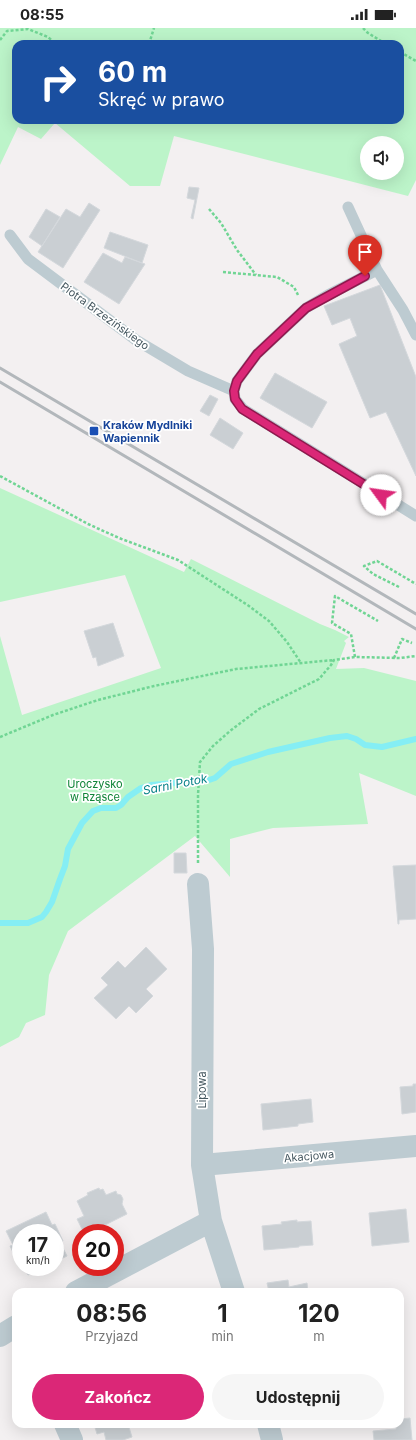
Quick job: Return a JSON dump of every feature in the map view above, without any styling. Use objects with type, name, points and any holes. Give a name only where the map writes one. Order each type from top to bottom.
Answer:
[{"type":"street","name":"Lipowa","points":[[198,884],[203,949],[202,1165],[211,1221],[233,1288]]},
{"type":"street","name":"Akacjowa","points":[[202,1165],[416,1146]]},
{"type":"street","points":[[84,1288],[211,1221]]},
{"type":"street","points":[[0,1336],[12,1328]]},
{"type":"street","points":[[67,1428],[72,1440]]},
{"type":"street","points":[[269,1428],[272,1440]]},
{"type":"lane","points":[[348,207],[377,270],[403,310],[416,335]]},
{"type":"lane","name":"Piotra Brzezińskiego","points":[[10,236],[28,259],[136,340],[188,370],[236,386]]},
{"type":"lane","points":[[377,270],[306,308],[257,354],[236,386],[235,399],[242,409],[416,516]]},
{"type":"path","points":[[150,40],[154,28]]},
{"type":"path","points":[[363,28],[379,40]]},
{"type":"path","points":[[0,40],[8,31],[28,29],[48,37],[51,40]]},
{"type":"path","points":[[404,54],[416,61]]},
{"type":"path","points":[[209,209],[221,223],[237,250],[256,275]]},
{"type":"path","points":[[223,272],[277,277],[294,287],[306,308]]},
{"type":"path","points":[[0,476],[88,524],[119,538],[178,560],[249,606],[269,621],[287,642],[301,663]]},
{"type":"path","points":[[399,587],[373,574],[364,566],[377,561],[416,584]]},
{"type":"path","points":[[355,657],[351,634],[332,623],[335,596],[378,621]]},
{"type":"path","points":[[394,658],[402,639],[412,642]]},
{"type":"path","points":[[0,737],[53,715],[98,700],[236,669],[355,657],[394,658],[416,656]]},
{"type":"path","points":[[198,884],[198,795],[200,762],[213,746],[259,709],[319,680],[334,660]]},
{"type":"green space","points":[[0,28],[416,28],[416,180],[408,196],[174,136],[160,186],[130,186],[56,124],[404,124],[404,40],[12,40],[12,124],[54,124],[41,139],[18,127],[0,165]]},
{"type":"green space","name":"Uroczysko w Rząsce","points":[[0,488],[184,572],[191,559],[349,637],[344,641],[346,643],[336,669],[364,668],[416,681],[416,796],[359,773],[368,824],[273,828],[230,839],[230,877],[195,836],[68,931],[49,975],[45,1015],[26,1023],[19,1037],[0,1047],[0,636],[22,715],[161,668],[125,575],[0,602]]},
{"type":"building","points":[[189,187],[199,188],[193,219],[191,218],[195,200],[187,198]]},
{"type":"building","points":[[89,203],[100,210],[63,268],[38,252],[66,209],[80,217]]},
{"type":"building","points":[[46,209],[60,217],[42,246],[29,237]]},
{"type":"building","points":[[110,232],[148,245],[142,263],[104,248]]},
{"type":"building","points":[[103,253],[122,263],[125,257],[145,264],[119,304],[84,282]]},
{"type":"building","points":[[380,285],[416,377],[416,476],[386,412],[370,418],[339,344],[357,336],[350,318],[332,325],[324,306]]},
{"type":"building","points":[[275,373],[327,402],[312,428],[260,398]]},
{"type":"building","points":[[210,395],[218,399],[209,416],[200,411]]},
{"type":"building","points":[[220,418],[243,433],[233,449],[210,435]]},
{"type":"building","points":[[113,623],[124,656],[98,666],[96,657],[93,658],[84,631]]},
{"type":"building","points":[[174,853],[186,853],[187,873],[174,873]]},
{"type":"building","points":[[416,865],[416,919],[399,920],[398,924],[393,866]]},
{"type":"building","points":[[146,947],[167,969],[146,989],[153,996],[136,1013],[129,1006],[116,1019],[94,998],[108,985],[101,978],[118,961],[125,968]]},
{"type":"building","points":[[413,1084],[416,1084],[416,1112],[402,1114],[400,1087],[413,1086]]},
{"type":"building","points":[[311,1099],[313,1122],[298,1124],[298,1126],[263,1130],[261,1104]]},
{"type":"building","points":[[99,1188],[100,1190],[103,1189],[106,1195],[116,1191],[117,1194],[121,1195],[123,1199],[122,1204],[127,1214],[107,1224],[80,1224],[77,1219],[84,1216],[77,1201],[88,1195],[87,1193]]},
{"type":"building","points":[[406,1209],[409,1242],[372,1246],[369,1213]]},
{"type":"building","points":[[46,1212],[52,1224],[21,1224]]},
{"type":"building","points":[[297,1220],[297,1222],[311,1221],[313,1245],[264,1250],[262,1226],[282,1224],[281,1222]]},
{"type":"building","points":[[12,1228],[12,1243],[6,1231]]},
{"type":"building","points":[[64,1250],[67,1256],[64,1258]]},
{"type":"building","points":[[288,1280],[289,1287],[307,1283],[308,1288],[268,1288],[267,1283]]},
{"type":"building","points":[[410,1418],[412,1440],[374,1440],[373,1431],[404,1428],[404,1419]]},
{"type":"building","points":[[95,1428],[129,1428],[132,1437],[123,1440],[106,1440],[104,1432],[97,1434]]},
{"type":"waterway","name":"Sarni Potok","points":[[0,923],[28,923],[42,917],[52,902],[65,866],[68,849],[82,823],[93,811],[101,808],[116,808],[141,788],[151,785],[209,780],[215,778],[231,764],[268,752],[330,738],[347,736],[356,739],[365,745],[382,747],[416,739]]},
{"type":"railway","points":[[0,368],[416,614]]},
{"type":"railway","points":[[0,382],[416,629]]},
{"type":"place","name":"Kraków Mydlniki Wapiennik","points":[[94,431]]},
{"type":"route","points":[[365,276],[306,308],[257,354],[237,381],[234,391],[235,399],[242,409],[381,495]]}]
